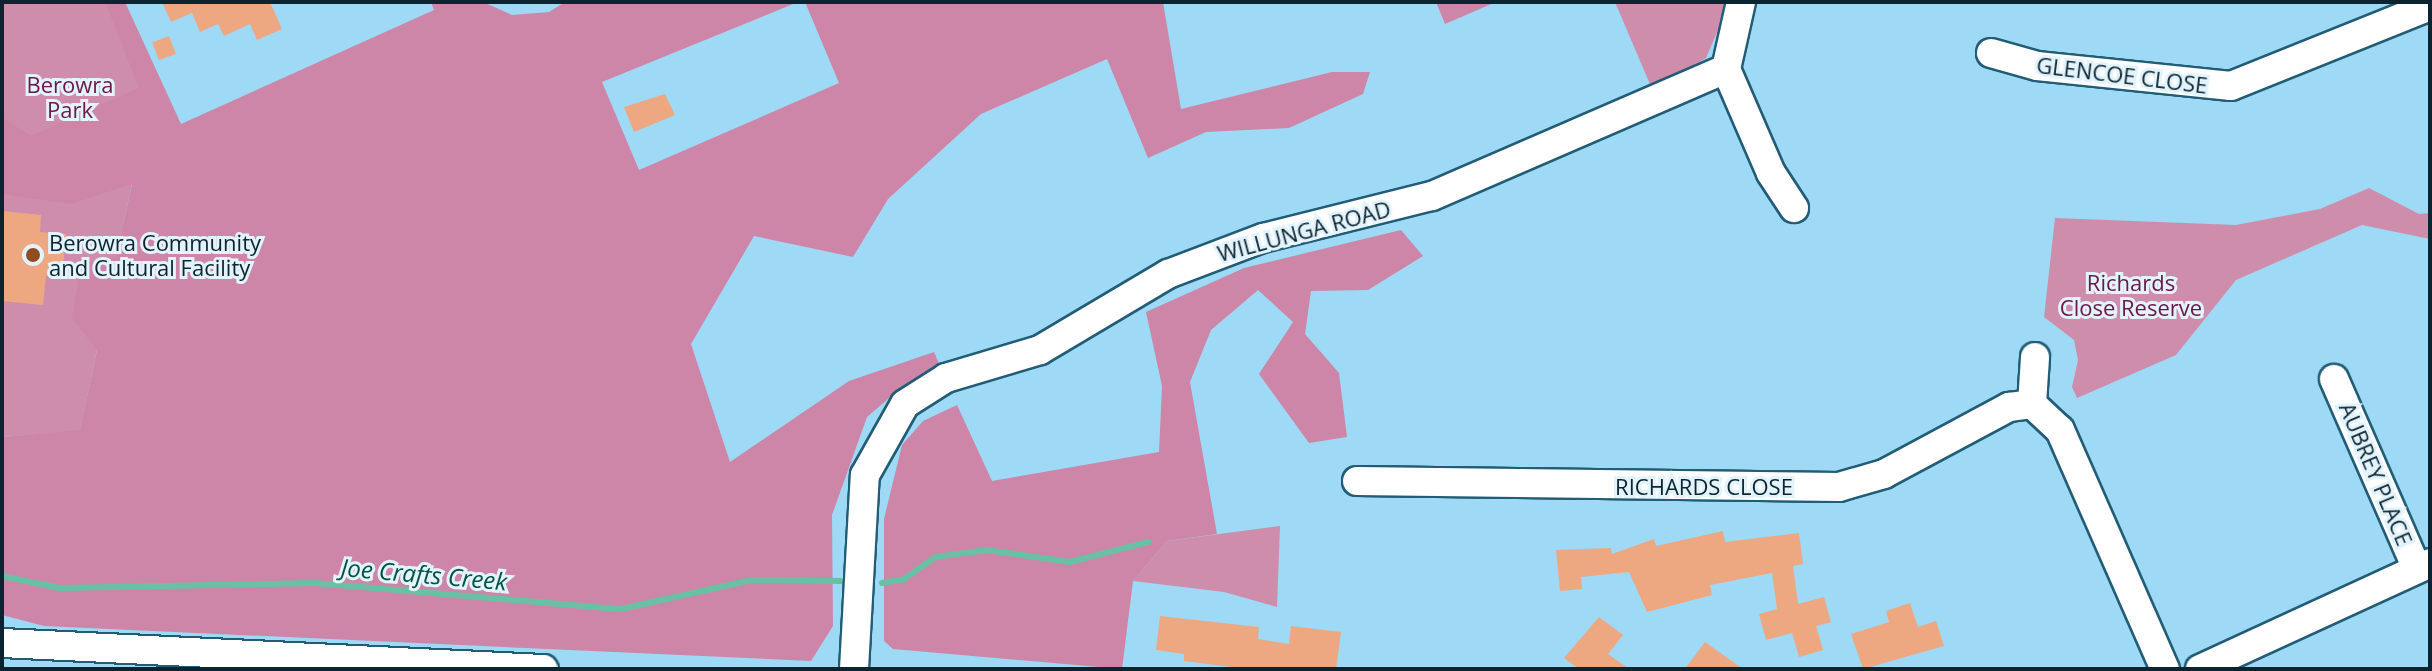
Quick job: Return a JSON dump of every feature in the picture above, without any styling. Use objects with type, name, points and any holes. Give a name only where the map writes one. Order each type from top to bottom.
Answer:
[{"type":"street","points":[[1741,2],[1726,69],[1771,173],[1794,208]]},
{"type":"street","name":"GLENCOE CLOSE","points":[[1991,53],[2037,66],[2231,86],[2430,6]]},
{"type":"street","name":"WILLUNGA ROAD","points":[[854,669],[865,475],[905,404],[946,378],[1040,350],[1168,274],[1263,238],[1432,196],[1726,69]]},
{"type":"street","points":[[2035,357],[2032,404],[2060,430],[2165,669]]},
{"type":"street","name":"AUBREY PLACE","points":[[2334,379],[2423,566]]},
{"type":"street","name":"RICHARDS CLOSE","points":[[1357,481],[1839,487],[1884,474],[2009,407],[2032,404]]},
{"type":"street","points":[[2200,669],[2423,566]]},
{"type":"street","points":[[2,643],[543,669]]},
{"type":"green space","name":"Berowra Park","points":[[2,2],[105,2],[140,80],[132,183],[80,431],[2,437]]},
{"type":"green space","points":[[1615,2],[1730,2],[1706,58],[1652,89]]},
{"type":"green space","name":"Richards Close Reserve","points":[[2369,188],[2419,214],[2430,213],[2430,239],[2362,225],[2236,280],[2176,355],[2077,398],[2072,387],[2078,360],[2074,340],[2044,317],[2055,218],[2236,225],[2320,209]]},
{"type":"green space","points":[[1280,526],[1277,607],[1224,592],[1133,581],[1167,541]]},
{"type":"shaded area","points":[[105,2],[125,2],[181,124],[434,10],[431,2],[483,2],[512,15],[549,12],[565,2],[798,2],[602,82],[639,170],[839,83],[805,2],[1163,2],[1181,109],[1332,72],[1370,72],[1363,94],[1289,128],[1206,132],[1148,158],[1107,59],[981,114],[888,199],[853,257],[754,236],[691,344],[730,462],[849,381],[934,352],[941,368],[895,393],[867,417],[832,515],[833,626],[811,661],[44,626],[2,615],[2,437],[80,430],[97,350],[72,318],[81,264],[116,257],[132,184],[71,204],[2,194],[2,117],[31,136],[139,88]]},
{"type":"shaded area","points":[[1436,2],[1496,2],[1445,24]]},
{"type":"shaded area","points":[[1401,230],[1423,256],[1368,290],[1311,291],[1305,334],[1339,373],[1347,437],[1309,443],[1259,374],[1293,322],[1258,290],[1211,330],[1190,382],[1217,534],[1167,541],[1133,581],[1122,669],[893,649],[884,641],[884,519],[902,445],[923,421],[957,405],[992,481],[1159,452],[1162,386],[1146,312],[1244,268]]},
{"type":"building","points":[[162,2],[270,2],[282,29],[257,40],[250,24],[224,36],[218,24],[200,32],[192,13],[171,22]]},
{"type":"building","points":[[169,36],[176,54],[159,60],[152,42]]},
{"type":"building","points":[[665,94],[675,115],[634,132],[624,107]]},
{"type":"building","name":"Berowra Community and Cultural Facility","points":[[2,211],[41,215],[40,232],[66,234],[62,277],[46,276],[43,305],[2,301]]},
{"type":"building","points":[[1723,531],[1725,542],[1799,533],[1803,564],[1793,566],[1798,604],[1824,597],[1831,622],[1816,626],[1823,650],[1799,657],[1792,633],[1766,640],[1759,614],[1777,609],[1772,573],[1710,585],[1712,595],[1647,612],[1629,572],[1581,577],[1582,589],[1560,591],[1556,550],[1611,548],[1612,554],[1654,539],[1656,546]]},
{"type":"building","points":[[1910,603],[1918,627],[1936,621],[1944,646],[1863,669],[1851,634],[1889,622],[1886,611]]},
{"type":"building","points":[[1160,616],[1259,627],[1258,639],[1289,644],[1291,626],[1341,632],[1336,669],[1246,669],[1184,661],[1184,654],[1156,650]]},
{"type":"building","points":[[1599,617],[1623,635],[1608,654],[1629,669],[1579,669],[1564,658]]},
{"type":"building","points":[[1705,642],[1743,669],[1685,669]]},
{"type":"waterway","name":"Joe Crafts Creek","points":[[882,583],[904,579],[936,557],[987,550],[1070,562],[1148,542]]},
{"type":"waterway","name":"Joe Crafts Creek","points":[[2,576],[60,588],[315,583],[621,609],[752,580],[841,581]]},
{"type":"place","name":"Berowra Community and Cultural Facility","points":[[33,255]]}]
